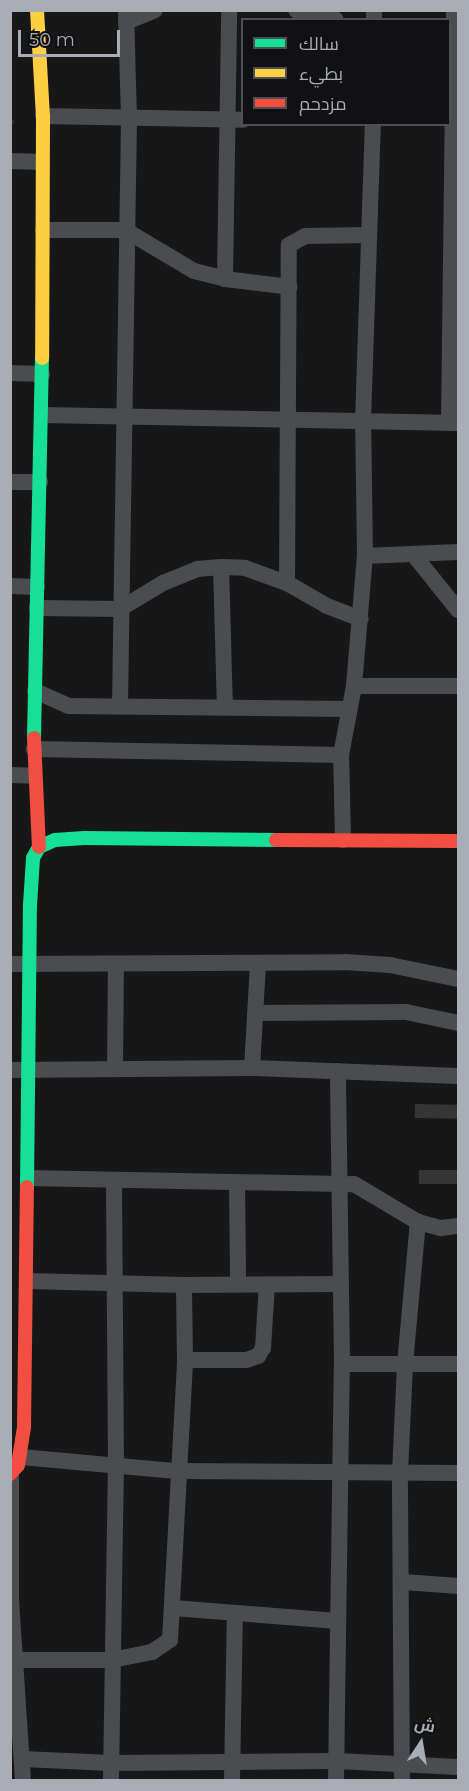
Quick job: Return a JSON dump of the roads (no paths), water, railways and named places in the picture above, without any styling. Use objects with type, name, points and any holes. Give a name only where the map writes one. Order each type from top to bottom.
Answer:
[{"type":"main road","points":[[11,1474],[21,1457],[18,1361],[28,1257],[31,875],[39,847],[34,776],[42,415],[43,230],[43,116],[38,10]]},
{"type":"main road","points":[[39,847],[55,840],[84,838],[459,841]]},
{"type":"street","points":[[120,705],[122,416],[129,119],[126,16],[155,10]]},
{"type":"street","points":[[225,279],[236,120],[229,10]]},
{"type":"street","points":[[296,10],[304,17],[315,18]]},
{"type":"street","points":[[42,415],[454,423],[454,10]]},
{"type":"street","points":[[43,116],[236,120]]},
{"type":"street","points":[[343,840],[341,755],[354,686],[365,556],[363,421],[373,126]]},
{"type":"street","points":[[10,161],[42,162]]},
{"type":"street","points":[[43,230],[125,230],[194,271],[225,279],[290,286]]},
{"type":"street","points":[[287,583],[289,245],[295,238],[368,235]]},
{"type":"street","points":[[10,373],[42,374]]},
{"type":"street","points":[[10,482],[40,482]]},
{"type":"street","points":[[365,556],[459,552]]},
{"type":"street","points":[[413,554],[459,610]]},
{"type":"street","points":[[221,567],[225,707]]},
{"type":"street","points":[[37,608],[120,609],[163,583],[197,569],[221,567],[245,568],[287,583],[327,606],[361,619]]},
{"type":"street","points":[[10,586],[38,587]]},
{"type":"street","points":[[354,686],[459,686]]},
{"type":"street","points":[[35,691],[68,706],[349,709]]},
{"type":"street","points":[[34,749],[341,755]]},
{"type":"street","points":[[10,775],[34,776]]},
{"type":"street","points":[[115,1069],[116,963]]},
{"type":"street","points":[[10,964],[390,965],[459,979]]},
{"type":"street","points":[[252,1068],[258,965]]},
{"type":"street","points":[[255,1013],[406,1012],[459,1023]]},
{"type":"street","points":[[10,1070],[252,1068],[459,1076]]},
{"type":"street","points":[[336,1780],[338,1471],[342,1364],[338,1071]]},
{"type":"street","points":[[28,1178],[114,1181],[340,1182],[354,1184],[418,1222],[441,1228],[459,1226]]},
{"type":"street","points":[[111,1772],[117,1468],[117,1282],[114,1181]]},
{"type":"street","points":[[237,1182],[238,1284]]},
{"type":"street","points":[[403,1773],[404,1582],[400,1474],[405,1364],[418,1222]]},
{"type":"street","points":[[10,1257],[28,1257]]},
{"type":"street","points":[[27,1281],[184,1285],[340,1284]]},
{"type":"street","points":[[15,1660],[112,1660],[164,1647],[170,1640],[173,1608],[176,1471],[185,1360],[184,1285]]},
{"type":"street","points":[[185,1360],[246,1360],[258,1356],[262,1348],[267,1285]]},
{"type":"street","points":[[342,1364],[459,1364]]},
{"type":"street","points":[[21,1457],[117,1468],[176,1471],[459,1473]]},
{"type":"street","points":[[11,1474],[11,1600],[23,1780]]},
{"type":"street","points":[[404,1582],[459,1586]]},
{"type":"street","points":[[173,1608],[235,1615],[337,1621]]},
{"type":"street","points":[[232,1780],[235,1615]]},
{"type":"street","points":[[23,1759],[111,1772],[231,1763],[336,1761],[403,1773],[459,1767]]}]
